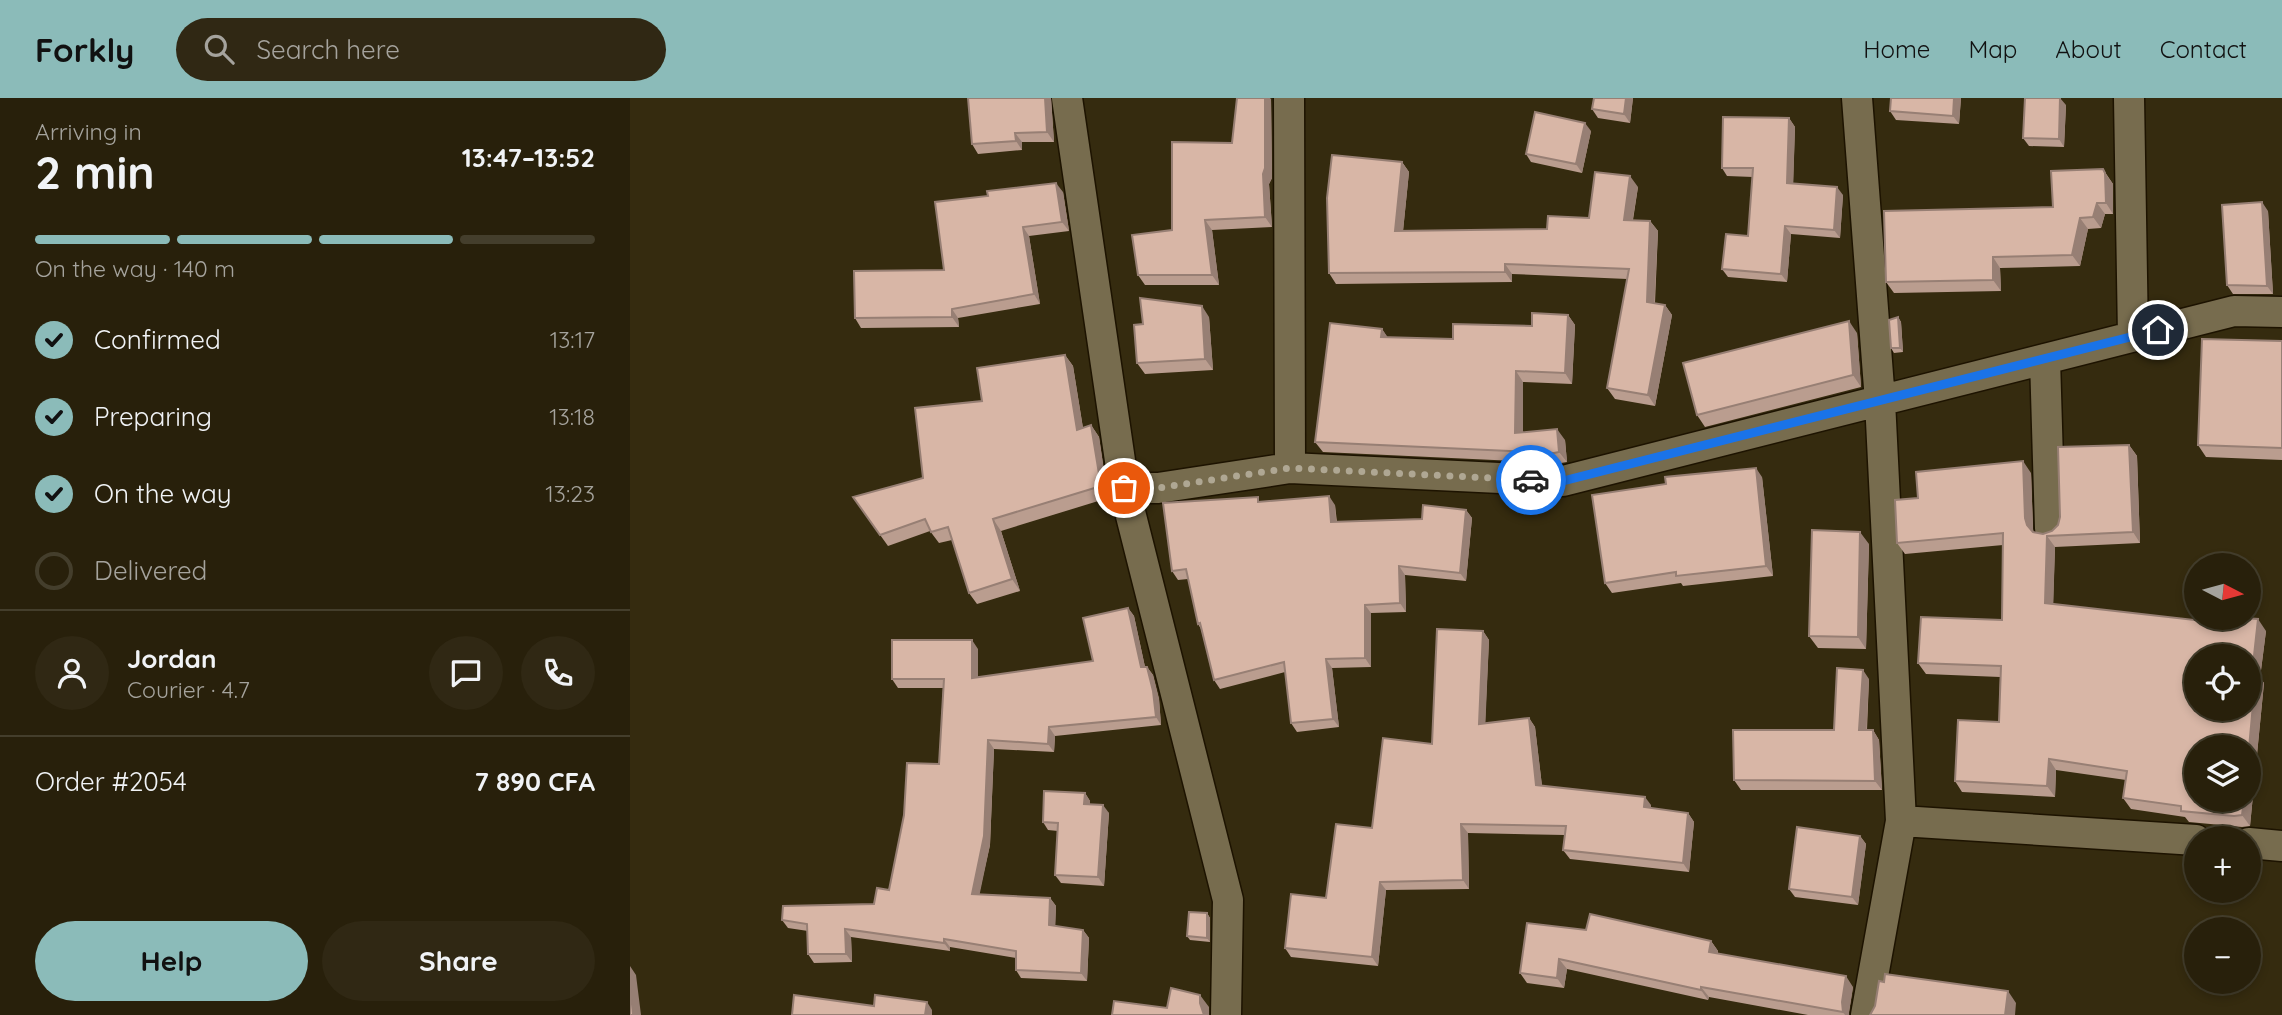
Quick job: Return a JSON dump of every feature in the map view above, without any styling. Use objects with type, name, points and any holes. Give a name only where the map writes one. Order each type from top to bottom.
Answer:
[{"type":"street","points":[[1067,98],[1124,488],[1228,900],[1226,1015]]},
{"type":"street","points":[[1289,98],[1290,468]]},
{"type":"street","points":[[1857,98],[1880,401],[1901,821],[1866,1015]]},
{"type":"street","points":[[2129,98],[2133,337]]},
{"type":"street","points":[[1124,488],[1158,488],[1290,468],[1563,481],[2234,311],[2282,312]]},
{"type":"street","points":[[2045,359],[2050,528]]},
{"type":"street","points":[[1901,821],[2184,839]]},
{"type":"street","points":[[2261,844],[2282,846]]},
{"type":"building","points":[[968,98],[1045,98],[1047,132],[1015,133],[1016,141],[972,144]]},
{"type":"building","points":[[1237,98],[1265,98],[1265,217],[1205,220],[1212,275],[1138,275],[1132,235],[1172,230],[1172,142],[1232,143]]},
{"type":"building","points":[[1594,98],[1626,98],[1624,114],[1592,109]]},
{"type":"building","points":[[1891,98],[1954,98],[1953,116],[1890,111]]},
{"type":"building","points":[[2025,98],[2060,98],[2059,139],[2023,138]]},
{"type":"building","points":[[1535,112],[1585,123],[1576,164],[1526,154]]},
{"type":"building","points":[[1723,117],[1789,118],[1787,183],[1837,187],[1834,230],[1785,226],[1781,274],[1722,269],[1726,234],[1748,236],[1753,168],[1722,168]]},
{"type":"building","points":[[1332,155],[1402,162],[1395,231],[1547,229],[1548,216],[1589,218],[1595,172],[1630,176],[1624,220],[1650,221],[1647,302],[1665,305],[1648,395],[1607,388],[1629,269],[1505,264],[1505,272],[1329,273],[1327,198]]},
{"type":"building","points":[[2103,169],[2106,203],[2097,203],[2093,217],[2080,218],[2072,255],[1993,257],[1993,280],[1886,282],[1884,211],[2053,207],[2051,171]]},
{"type":"building","points":[[1056,183],[1062,222],[1023,227],[1034,294],[952,309],[952,317],[855,318],[854,271],[944,270],[935,202],[988,196],[987,191]]},
{"type":"building","points":[[2262,202],[2267,286],[2227,285],[2222,205]]},
{"type":"building","points":[[1140,298],[1202,306],[1205,359],[1137,363],[1134,325],[1143,324]]},
{"type":"building","points":[[1532,313],[1568,315],[1565,373],[1516,371],[1515,433],[1557,429],[1559,452],[1315,442],[1330,323],[1382,329],[1381,337],[1453,339],[1453,324],[1532,326]]},
{"type":"building","points":[[1898,317],[1900,348],[1891,348],[1889,320]]},
{"type":"building","points":[[1849,321],[1853,375],[1697,415],[1683,363]]},
{"type":"building","points":[[2202,339],[2282,341],[2282,448],[2198,445]]},
{"type":"building","points":[[1065,355],[1077,430],[1091,425],[1101,486],[993,519],[1012,579],[969,593],[948,527],[931,532],[925,519],[880,535],[853,497],[923,478],[915,408],[982,401],[977,368]]},
{"type":"building","points":[[2129,445],[2133,532],[2047,536],[2045,603],[2184,619],[2184,630],[2257,630],[2255,644],[2184,644],[2184,721],[2251,721],[2250,735],[2184,735],[2184,811],[2181,811],[2181,806],[2123,798],[2127,771],[2049,759],[2047,786],[1955,781],[1958,720],[1999,722],[2001,666],[1918,663],[1921,617],[2002,620],[2003,533],[1897,543],[1895,500],[1918,498],[1916,472],[2023,461],[2027,525],[2033,532],[2043,534],[2058,525],[2058,447]]},
{"type":"building","points":[[1756,468],[1766,566],[1676,576],[1676,572],[1605,583],[1592,495],[1666,484],[1665,477]]},
{"type":"building","points":[[1329,496],[1331,522],[1422,519],[1423,505],[1466,510],[1460,573],[1399,566],[1400,603],[1365,605],[1365,658],[1326,659],[1333,719],[1291,723],[1284,662],[1214,680],[1186,569],[1172,571],[1163,503],[1258,497],[1258,502]]},
{"type":"building","points":[[1812,530],[1860,532],[1858,637],[1809,636]]},
{"type":"building","points":[[1128,608],[1141,667],[1147,667],[1156,717],[1049,727],[1048,744],[988,740],[984,836],[972,894],[1050,898],[1049,925],[1083,930],[1081,973],[1016,970],[1016,951],[944,939],[944,943],[845,929],[846,954],[808,954],[807,924],[782,920],[783,906],[874,904],[877,888],[889,890],[904,815],[907,763],[939,764],[944,679],[892,679],[892,640],[972,640],[972,678],[1093,661],[1083,618]]},
{"type":"building","points":[[1437,629],[1483,631],[1479,724],[1529,718],[1536,785],[1645,797],[1644,807],[1688,813],[1683,863],[1563,850],[1566,826],[1461,824],[1463,880],[1380,882],[1372,957],[1285,948],[1291,894],[1326,898],[1336,824],[1372,828],[1383,738],[1432,744]]},
{"type":"building","points":[[1837,668],[1863,670],[1859,730],[1873,730],[1875,781],[1734,780],[1733,730],[1834,730]]},
{"type":"building","points":[[1044,791],[1085,793],[1084,804],[1103,805],[1098,877],[1055,875],[1058,823],[1043,822]]},
{"type":"building","points":[[2192,812],[2242,812],[2242,815]]},
{"type":"building","points":[[1797,827],[1860,836],[1852,897],[1789,889]]},
{"type":"building","points":[[1189,912],[1207,913],[1207,938],[1187,936]]},
{"type":"building","points":[[1590,914],[1711,941],[1709,952],[1846,976],[1843,1012],[1701,987],[1701,990],[1559,959],[1557,978],[1520,973],[1527,923],[1586,930]]},
{"type":"building","points":[[1885,974],[2008,991],[2005,1015],[1870,1015],[1875,1006],[1879,981],[1884,982]]},
{"type":"building","points":[[630,983],[633,1015],[630,1015]]},
{"type":"building","points":[[1171,988],[1200,995],[1204,1015],[1112,1015],[1114,1001],[1167,1008]]},
{"type":"building","points":[[794,995],[874,1006],[875,995],[927,1002],[925,1015],[792,1015]]},
{"type":"way so far","points":[[1124,488],[1158,488],[1290,468],[1531,480]]},
{"type":"route","points":[[1531,480],[1563,481],[2158,330]]}]
